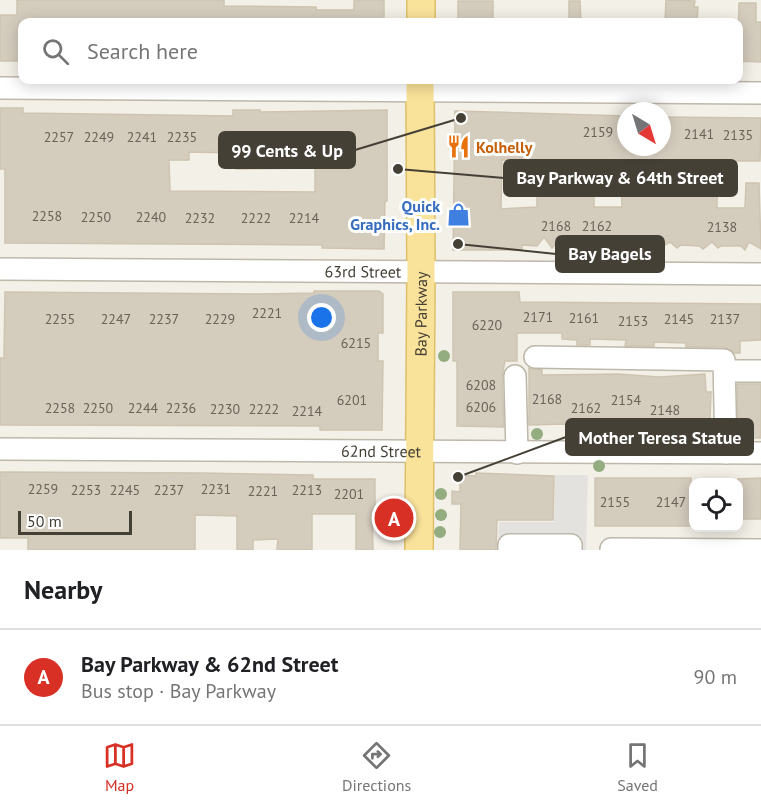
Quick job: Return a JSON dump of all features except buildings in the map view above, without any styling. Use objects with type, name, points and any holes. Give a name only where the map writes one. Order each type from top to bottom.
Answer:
[{"type":"main road","points":[[421,0],[421,18]]},
{"type":"main road","name":"Bay Parkway","points":[[419,550],[420,85]]},
{"type":"street","points":[[0,88],[420,85],[761,93]]},
{"type":"street","name":"63rd Street","points":[[0,269],[761,274]]},
{"type":"street","points":[[535,357],[724,360],[726,453]]},
{"type":"street","points":[[726,371],[761,371]]},
{"type":"street","points":[[515,375],[518,453]]},
{"type":"street","name":"62nd Street","points":[[0,449],[761,453]]},
{"type":"street","points":[[509,550],[509,545],[571,548]]},
{"type":"street","points":[[611,549],[761,550]]},
{"type":"shaded area","points":[[555,475],[588,475],[586,550],[498,550],[499,522],[554,522]]},
{"type":"place","name":"99 Cents & Up","points":[[461,118]]},
{"type":"place","name":"Kolhelly","points":[[458,147]]},
{"type":"place","name":"Bay Parkway & 64th Street","points":[[398,169]]},
{"type":"place","name":"Quick Graphics, Inc.","points":[[458,215]]},
{"type":"place","name":"Bay Bagels","points":[[458,244]]},
{"type":"place","name":"Mother Teresa Statue","points":[[458,477]]},
{"type":"place","name":"Bay Parkway & 62nd Street","points":[[394,518]]}]
